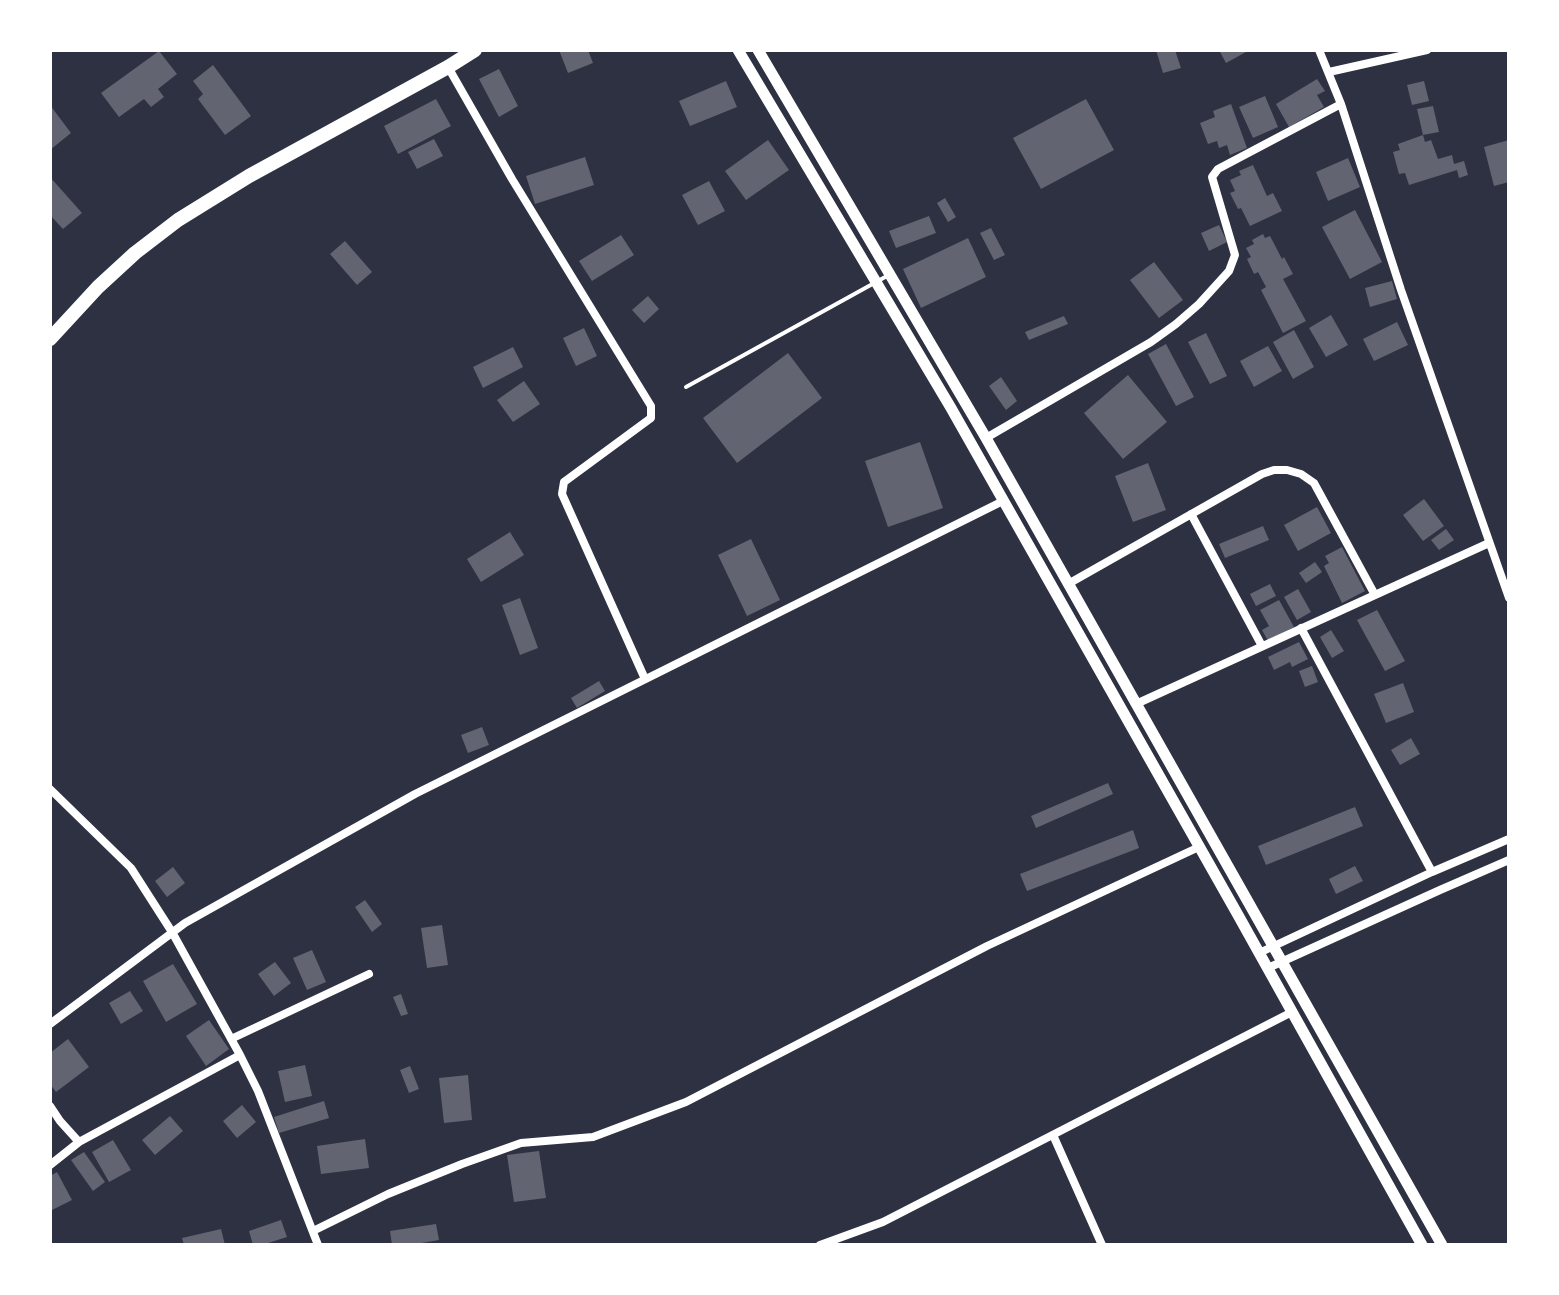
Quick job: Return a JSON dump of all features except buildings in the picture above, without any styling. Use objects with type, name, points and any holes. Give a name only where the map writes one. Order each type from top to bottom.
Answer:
[{"type":"highway","points":[[50,339],[98,287],[178,220],[249,176],[475,50]]},
{"type":"street","points":[[738,50],[1003,501],[1422,1245]]},
{"type":"street","points":[[758,50],[986,438],[1442,1245]]},
{"type":"street","points":[[1319,50],[1341,104],[1401,290],[1509,598]]},
{"type":"street","points":[[1329,72],[1427,50]]},
{"type":"street","points":[[448,67],[512,179],[651,406],[651,418],[564,482],[562,494],[645,679]]},
{"type":"street","points":[[986,438],[1151,342],[1199,304],[1229,271],[1235,255],[1212,177],[1218,169],[1341,104]]},
{"type":"street","points":[[1068,584],[1262,474],[1287,470],[1301,474],[1314,483],[1375,595]]},
{"type":"street","points":[[50,1024],[202,913],[415,794],[1003,501]]},
{"type":"street","points":[[1191,514],[1262,646]]},
{"type":"street","points":[[1136,704],[1489,543]]},
{"type":"street","points":[[1301,628],[1432,872]]},
{"type":"street","points":[[50,789],[131,868],[172,932],[240,1055],[275,1131],[318,1245]]},
{"type":"street","points":[[1259,953],[1509,839]]},
{"type":"street","points":[[313,1231],[388,1194],[521,1143],[593,1137],[686,1102],[987,946],[1199,847]]},
{"type":"street","points":[[1268,968],[1509,860]]},
{"type":"street","points":[[231,1039],[369,974]]},
{"type":"street","points":[[820,1245],[883,1222],[1292,1012]]},
{"type":"street","points":[[50,1165],[79,1142],[240,1055]]},
{"type":"street","points":[[50,1106],[79,1142]]},
{"type":"street","points":[[1053,1135],[1102,1245]]},
{"type":"lane","points":[[686,387],[891,274]]}]
